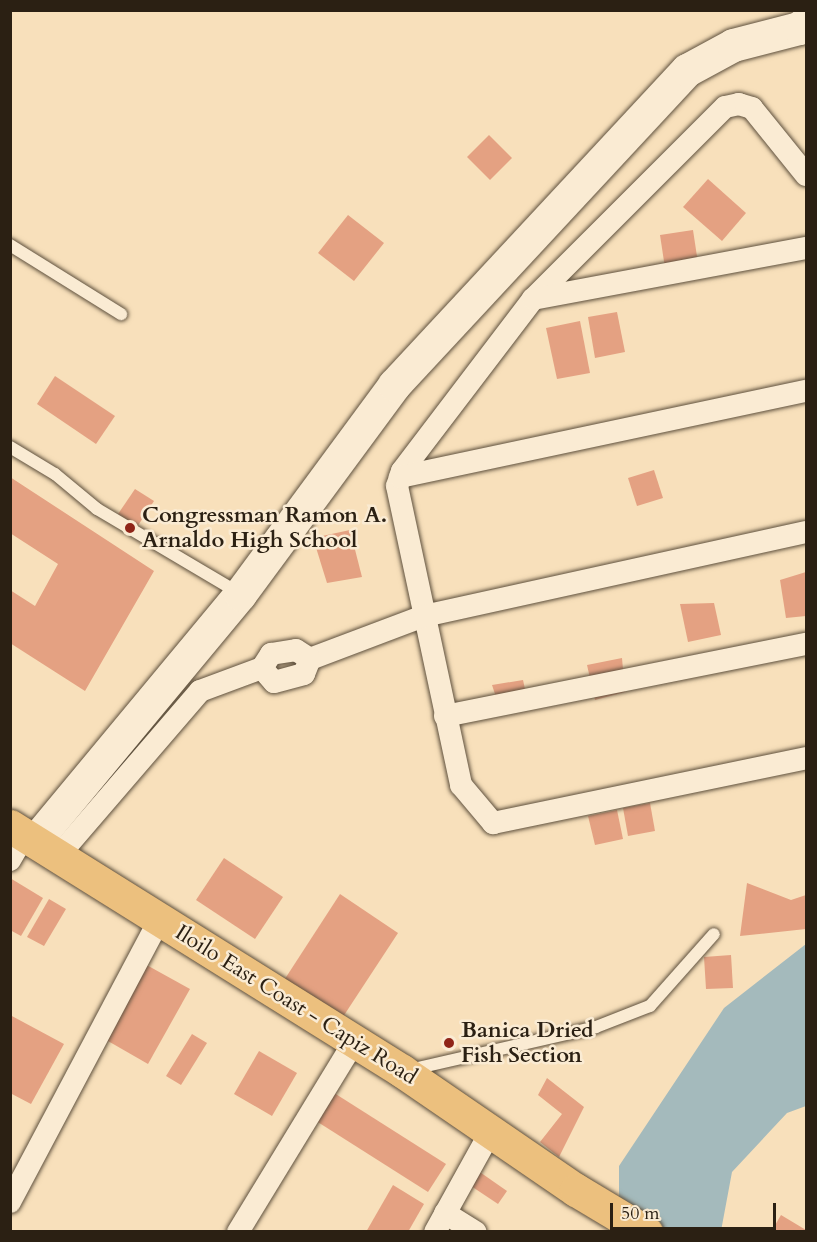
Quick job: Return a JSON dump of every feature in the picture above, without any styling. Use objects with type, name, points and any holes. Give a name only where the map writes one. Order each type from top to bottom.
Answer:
[{"type":"main road","name":"Iloilo East Coast - Capiz Road","points":[[28,843],[160,918],[402,1071],[576,1190],[646,1232]]},
{"type":"street","points":[[28,843],[240,594],[394,385],[687,70],[733,45],[799,28],[807,22]]},
{"type":"street","points":[[807,175],[752,108],[739,104],[725,107],[533,299],[400,477],[397,486],[461,785],[493,823],[807,758]]},
{"type":"street","points":[[533,299],[807,248]]},
{"type":"street","points":[[400,477],[807,391]]},
{"type":"street","points":[[28,843],[200,691],[261,668],[274,682],[304,674],[310,659],[424,616],[807,532]]},
{"type":"street","points":[[445,716],[807,644]]},
{"type":"street","points":[[10,1202],[160,918]]},
{"type":"street","points":[[240,1231],[354,1041]]},
{"type":"street","points":[[475,1232],[440,1222],[491,1131]]},
{"type":"lane","points":[[10,245],[121,314]]},
{"type":"lane","points":[[10,447],[55,474],[98,509],[240,594]]},
{"type":"lane","points":[[402,1071],[596,1027],[650,1006],[714,934]]},
{"type":"shaded area","points":[[806,944],[806,1106],[787,1113],[732,1172],[721,1231],[619,1231],[619,1166],[724,1008]]},
{"type":"building","points":[[489,135],[512,158],[490,180],[467,157]]},
{"type":"building","points":[[708,179],[746,213],[722,241],[683,207]]},
{"type":"building","points":[[348,215],[384,243],[354,281],[318,253]]},
{"type":"building","points":[[693,230],[698,263],[665,268],[660,235]]},
{"type":"building","points":[[617,312],[625,352],[595,358],[588,317]]},
{"type":"building","points":[[580,321],[590,373],[557,379],[546,328]]},
{"type":"building","points":[[55,376],[115,416],[96,444],[37,404]]},
{"type":"building","points":[[654,470],[663,498],[637,506],[628,478]]},
{"type":"building","points":[[10,477],[154,571],[85,691],[10,643],[10,590],[35,606],[58,564],[10,533]]},
{"type":"building","points":[[135,489],[154,501],[137,527],[118,514]]},
{"type":"building","points":[[350,530],[362,577],[327,583],[313,538]]},
{"type":"building","points":[[806,572],[806,616],[786,618],[780,580]]},
{"type":"building","points":[[714,603],[721,635],[688,642],[680,604]]},
{"type":"building","points":[[622,658],[625,692],[595,700],[587,665]]},
{"type":"building","points":[[523,680],[529,707],[501,712],[492,685]]},
{"type":"building","points":[[650,803],[655,831],[628,836],[623,808]]},
{"type":"building","points":[[617,810],[623,839],[595,845],[588,816]]},
{"type":"building","points":[[224,858],[283,897],[255,939],[196,900]]},
{"type":"building","points":[[10,878],[43,898],[21,936],[10,930]]},
{"type":"building","points":[[747,883],[791,900],[806,895],[806,929],[740,936]]},
{"type":"building","points":[[340,894],[398,933],[337,1026],[279,988]]},
{"type":"building","points":[[49,899],[66,909],[44,946],[27,937]]},
{"type":"building","points":[[731,955],[733,988],[706,989],[704,957]]},
{"type":"building","points":[[143,963],[190,989],[148,1064],[101,1037]]},
{"type":"building","points":[[10,1015],[64,1044],[31,1104],[10,1093]]},
{"type":"building","points":[[192,1034],[207,1043],[181,1085],[166,1076]]},
{"type":"building","points":[[259,1051],[297,1073],[272,1116],[234,1094]]},
{"type":"building","points":[[547,1078],[584,1107],[559,1157],[540,1142],[562,1114],[538,1095]]},
{"type":"building","points":[[331,1091],[446,1164],[428,1192],[313,1119]]},
{"type":"building","points":[[474,1168],[507,1191],[498,1204],[468,1184]]},
{"type":"building","points":[[393,1185],[424,1204],[408,1232],[366,1232]]},
{"type":"building","points":[[781,1215],[806,1230],[806,1232],[771,1232]]},
{"type":"place","name":"Congressman Ramon A. Arnaldo High School","points":[[130,528]]},
{"type":"place","name":"Banica Dried Fish Section","points":[[449,1043]]}]
